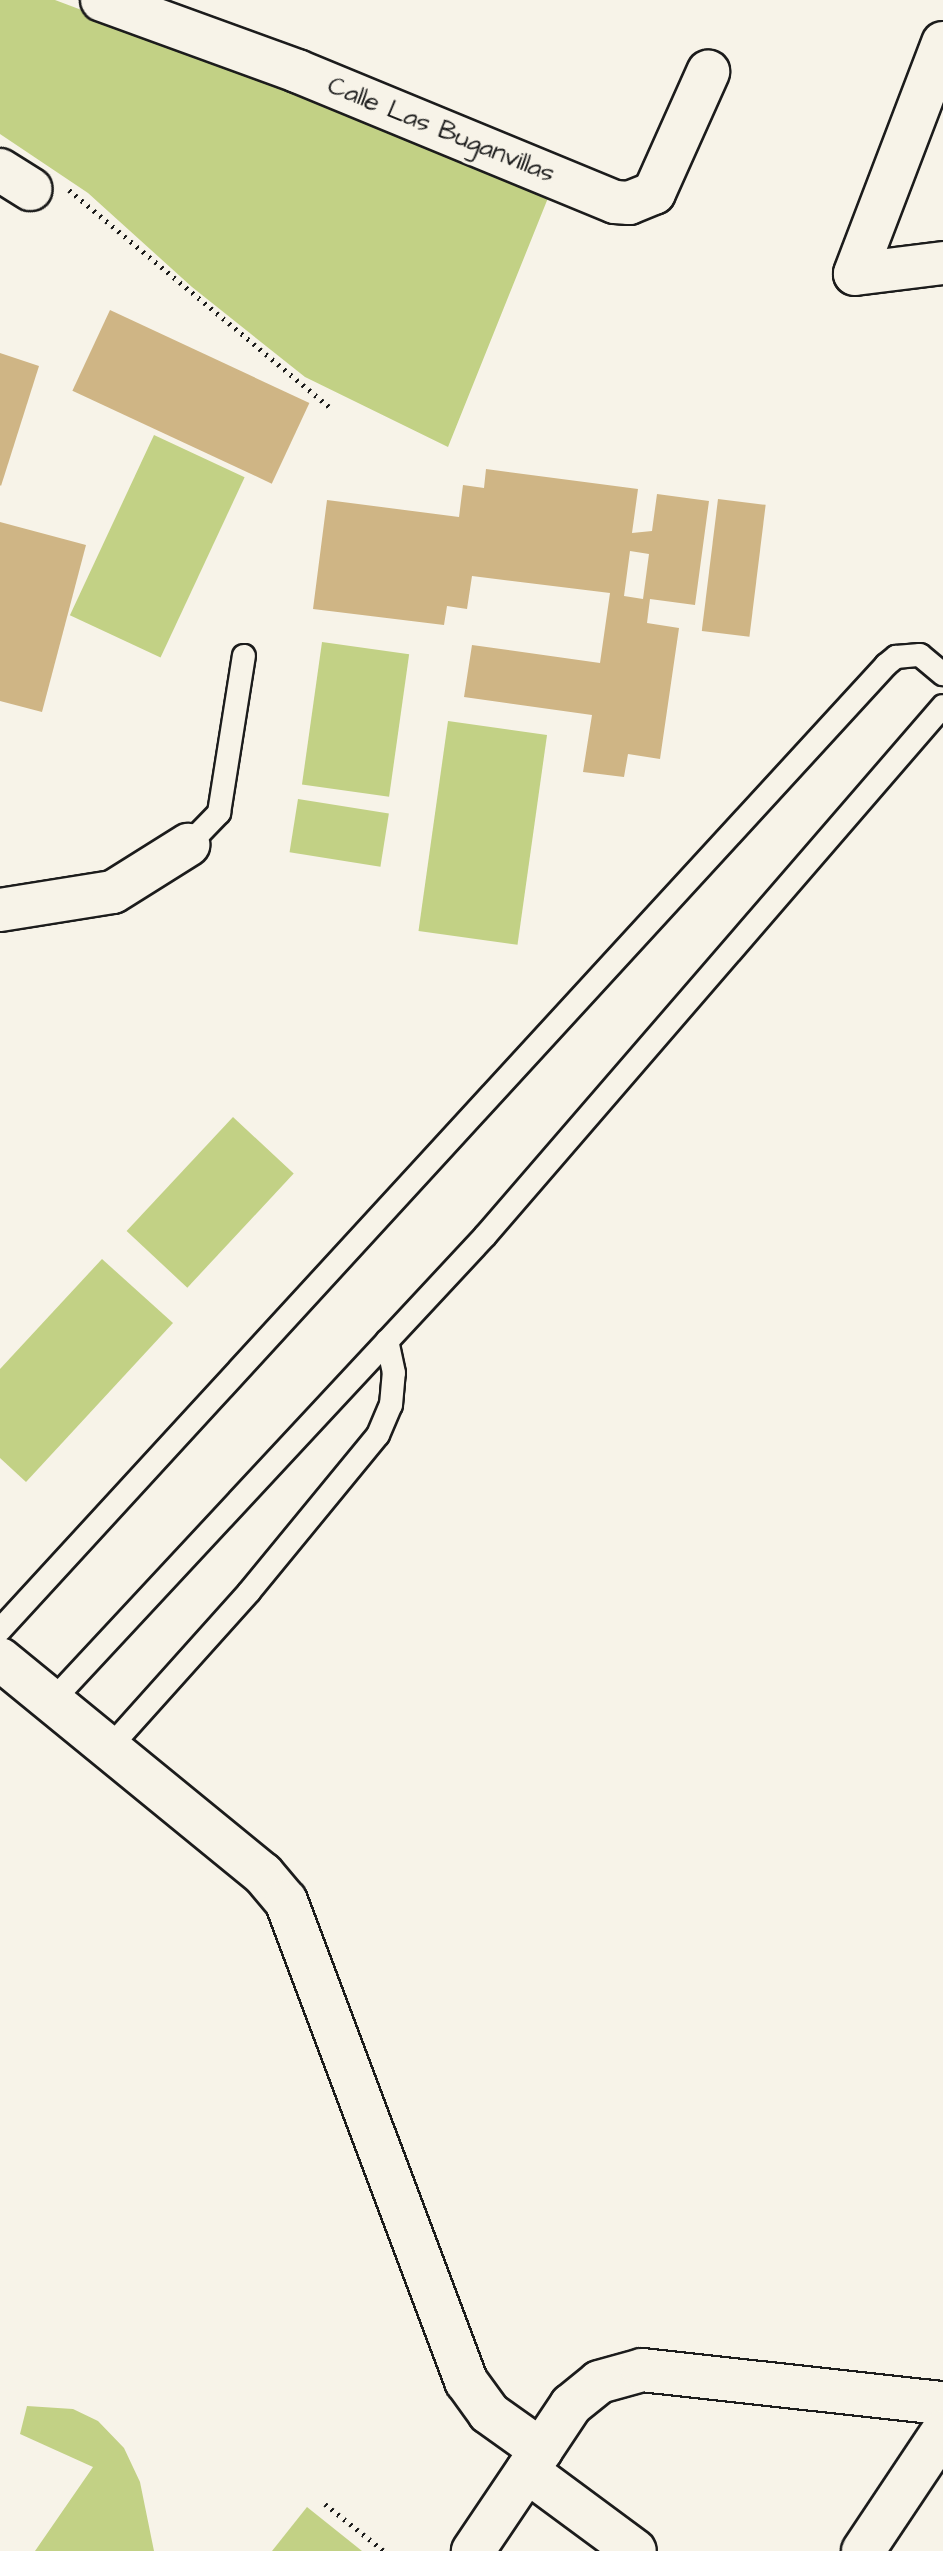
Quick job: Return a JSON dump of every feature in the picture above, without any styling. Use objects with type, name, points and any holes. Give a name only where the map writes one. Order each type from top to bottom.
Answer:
[{"type":"street","name":"Calle Las Buganvillas","points":[[102,0],[297,71],[615,202],[629,203],[654,193],[708,72]]},
{"type":"street","points":[[943,43],[855,274],[943,263]]},
{"type":"street","points":[[0,910],[113,892],[188,845]]},
{"type":"street","points":[[0,1659],[54,1699],[263,1874],[286,1901],[466,2381],[489,2413],[534,2461],[635,2551]]},
{"type":"street","points":[[473,2551],[571,2405],[599,2382],[642,2370],[943,2403]]},
{"type":"street","points":[[863,2551],[943,2431]]},
{"type":"lane","points":[[0,1630],[886,665],[896,657],[920,655],[943,674]]},
{"type":"lane","points":[[188,845],[219,813],[244,656]]},
{"type":"lane","points":[[54,1699],[496,1225],[943,706]]},
{"type":"lane","points":[[111,1746],[249,1592],[378,1435],[393,1383],[387,1341]]},
{"type":"path","points":[[15,180],[48,172],[329,407]]},
{"type":"path","points":[[325,2504],[384,2551]]},
{"type":"green space","points":[[0,0],[55,0],[260,77],[548,198],[448,447],[305,377],[192,287],[88,193],[0,134]]},
{"type":"green space","points":[[154,435],[245,477],[161,658],[70,615]]},
{"type":"green space","points":[[322,642],[409,654],[389,797],[302,785]]},
{"type":"green space","points":[[448,721],[547,735],[518,945],[418,931]]},
{"type":"green space","points":[[298,799],[389,813],[380,867],[290,852]]},
{"type":"green space","points":[[233,1117],[294,1174],[187,1288],[127,1231]]},
{"type":"green space","points":[[102,1259],[173,1323],[26,1482],[0,1458],[0,1369]]},
{"type":"green space","points":[[27,2406],[73,2409],[98,2421],[124,2448],[140,2482],[154,2551],[35,2551],[93,2467],[20,2434]]},
{"type":"green space","points":[[307,2507],[362,2551],[272,2551]]},
{"type":"building","points":[[110,310],[309,403],[272,484],[72,391]]},
{"type":"building","points":[[0,353],[39,366],[1,486],[0,485]]},
{"type":"building","points":[[486,469],[638,489],[632,533],[652,531],[657,494],[709,501],[695,605],[650,599],[647,623],[679,628],[660,759],[628,754],[624,777],[583,772],[592,715],[464,697],[472,645],[600,663],[610,593],[472,576],[467,609],[447,606],[444,625],[313,609],[327,500],[459,517],[463,485],[484,488]],"holes":[[[630,551],[649,554],[643,599],[624,596]]]},
{"type":"building","points":[[718,499],[766,505],[749,637],[702,631]]},
{"type":"building","points":[[0,522],[86,545],[42,712],[0,701]]}]
